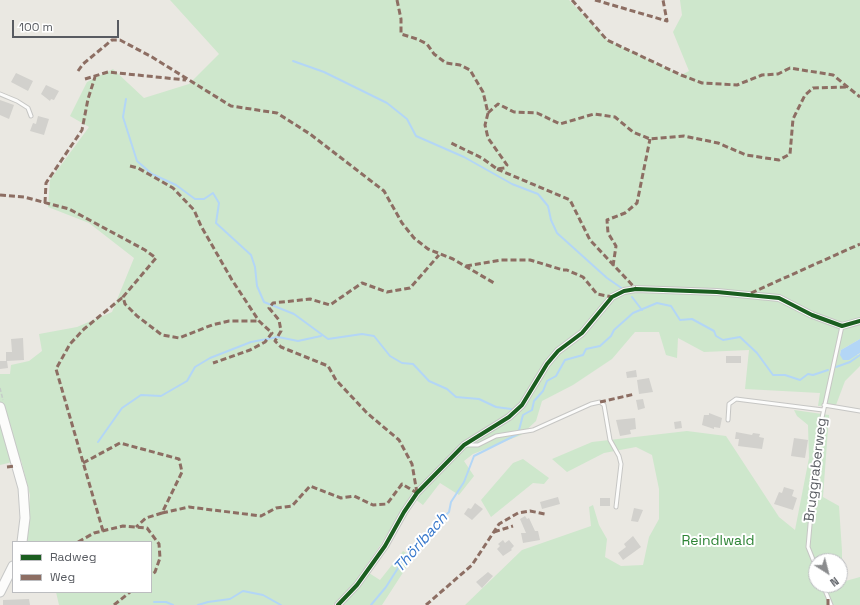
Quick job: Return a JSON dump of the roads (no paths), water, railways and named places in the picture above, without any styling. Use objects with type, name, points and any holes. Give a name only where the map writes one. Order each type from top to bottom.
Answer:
[{"type":"main road","points":[[0,407],[23,488],[25,518],[22,541]]},
{"type":"main road","points":[[0,592],[12,568]]},
{"type":"street","points":[[338,605],[357,585],[385,546],[416,493],[464,445],[509,417],[522,405],[547,364],[558,351],[582,333],[612,298],[624,291],[636,289],[710,292],[779,298],[812,315],[842,326],[860,321]]},
{"type":"lane","points":[[0,94],[17,101],[28,108],[31,116]]},
{"type":"lane","name":"Bruggraberweg","points":[[810,553],[808,547],[818,436],[842,326]]},
{"type":"lane","points":[[728,420],[730,404],[736,399],[823,410]]},
{"type":"lane","points":[[464,445],[478,445],[496,436],[533,430],[591,404],[600,402],[604,405],[610,440],[619,456],[621,464],[616,507]]},
{"type":"lane","points":[[824,405],[860,411]]},
{"type":"lane","points":[[826,593],[831,605]]},
{"type":"water","points":[[860,339],[860,353],[849,360],[843,360],[840,355],[841,350]]},
{"type":"waterway","points":[[293,61],[324,72],[387,103],[407,119],[416,136],[464,157],[512,184],[538,194],[548,206],[551,220],[557,233],[607,278],[623,289]]},
{"type":"waterway","points":[[126,99],[123,117],[137,161],[152,174],[176,185],[195,199],[204,199],[213,193],[219,203],[216,223],[251,255],[255,267],[257,286],[264,302],[294,314],[328,339],[362,334],[374,336],[390,356],[402,363],[413,364],[429,381],[447,389],[456,397],[479,399],[496,407],[511,409]]},
{"type":"waterway","points":[[632,297],[642,310]]},
{"type":"waterway","name":"Thörlbach","points":[[519,430],[523,415],[532,410],[534,401],[543,391],[547,381],[556,376],[565,360],[583,355],[586,349],[600,346],[611,336],[614,330],[633,313],[657,303],[671,306],[680,320],[692,319],[714,331],[716,336],[723,340],[740,337],[757,353],[773,375],[785,375],[800,380],[808,374],[813,375],[828,370]]},
{"type":"waterway","points":[[98,442],[122,408],[141,395],[161,396],[187,381],[195,367],[210,358],[251,342],[278,337],[298,341],[321,336]]},
{"type":"waterway","name":"Thörlbach","points":[[836,367],[850,362],[860,355]]},
{"type":"waterway","name":"Thörlbach","points":[[371,605],[386,587],[405,557],[424,535],[449,512],[451,502],[464,482],[474,456],[518,434]]},
{"type":"waterway","name":"Thörlbach","points":[[198,605],[230,599],[243,591],[263,595],[281,605]]},
{"type":"waterway","name":"Thörlbach","points":[[154,602],[166,602],[173,605]]},
{"type":"park label","name":"Reindlwald","points":[[718,541]]}]
